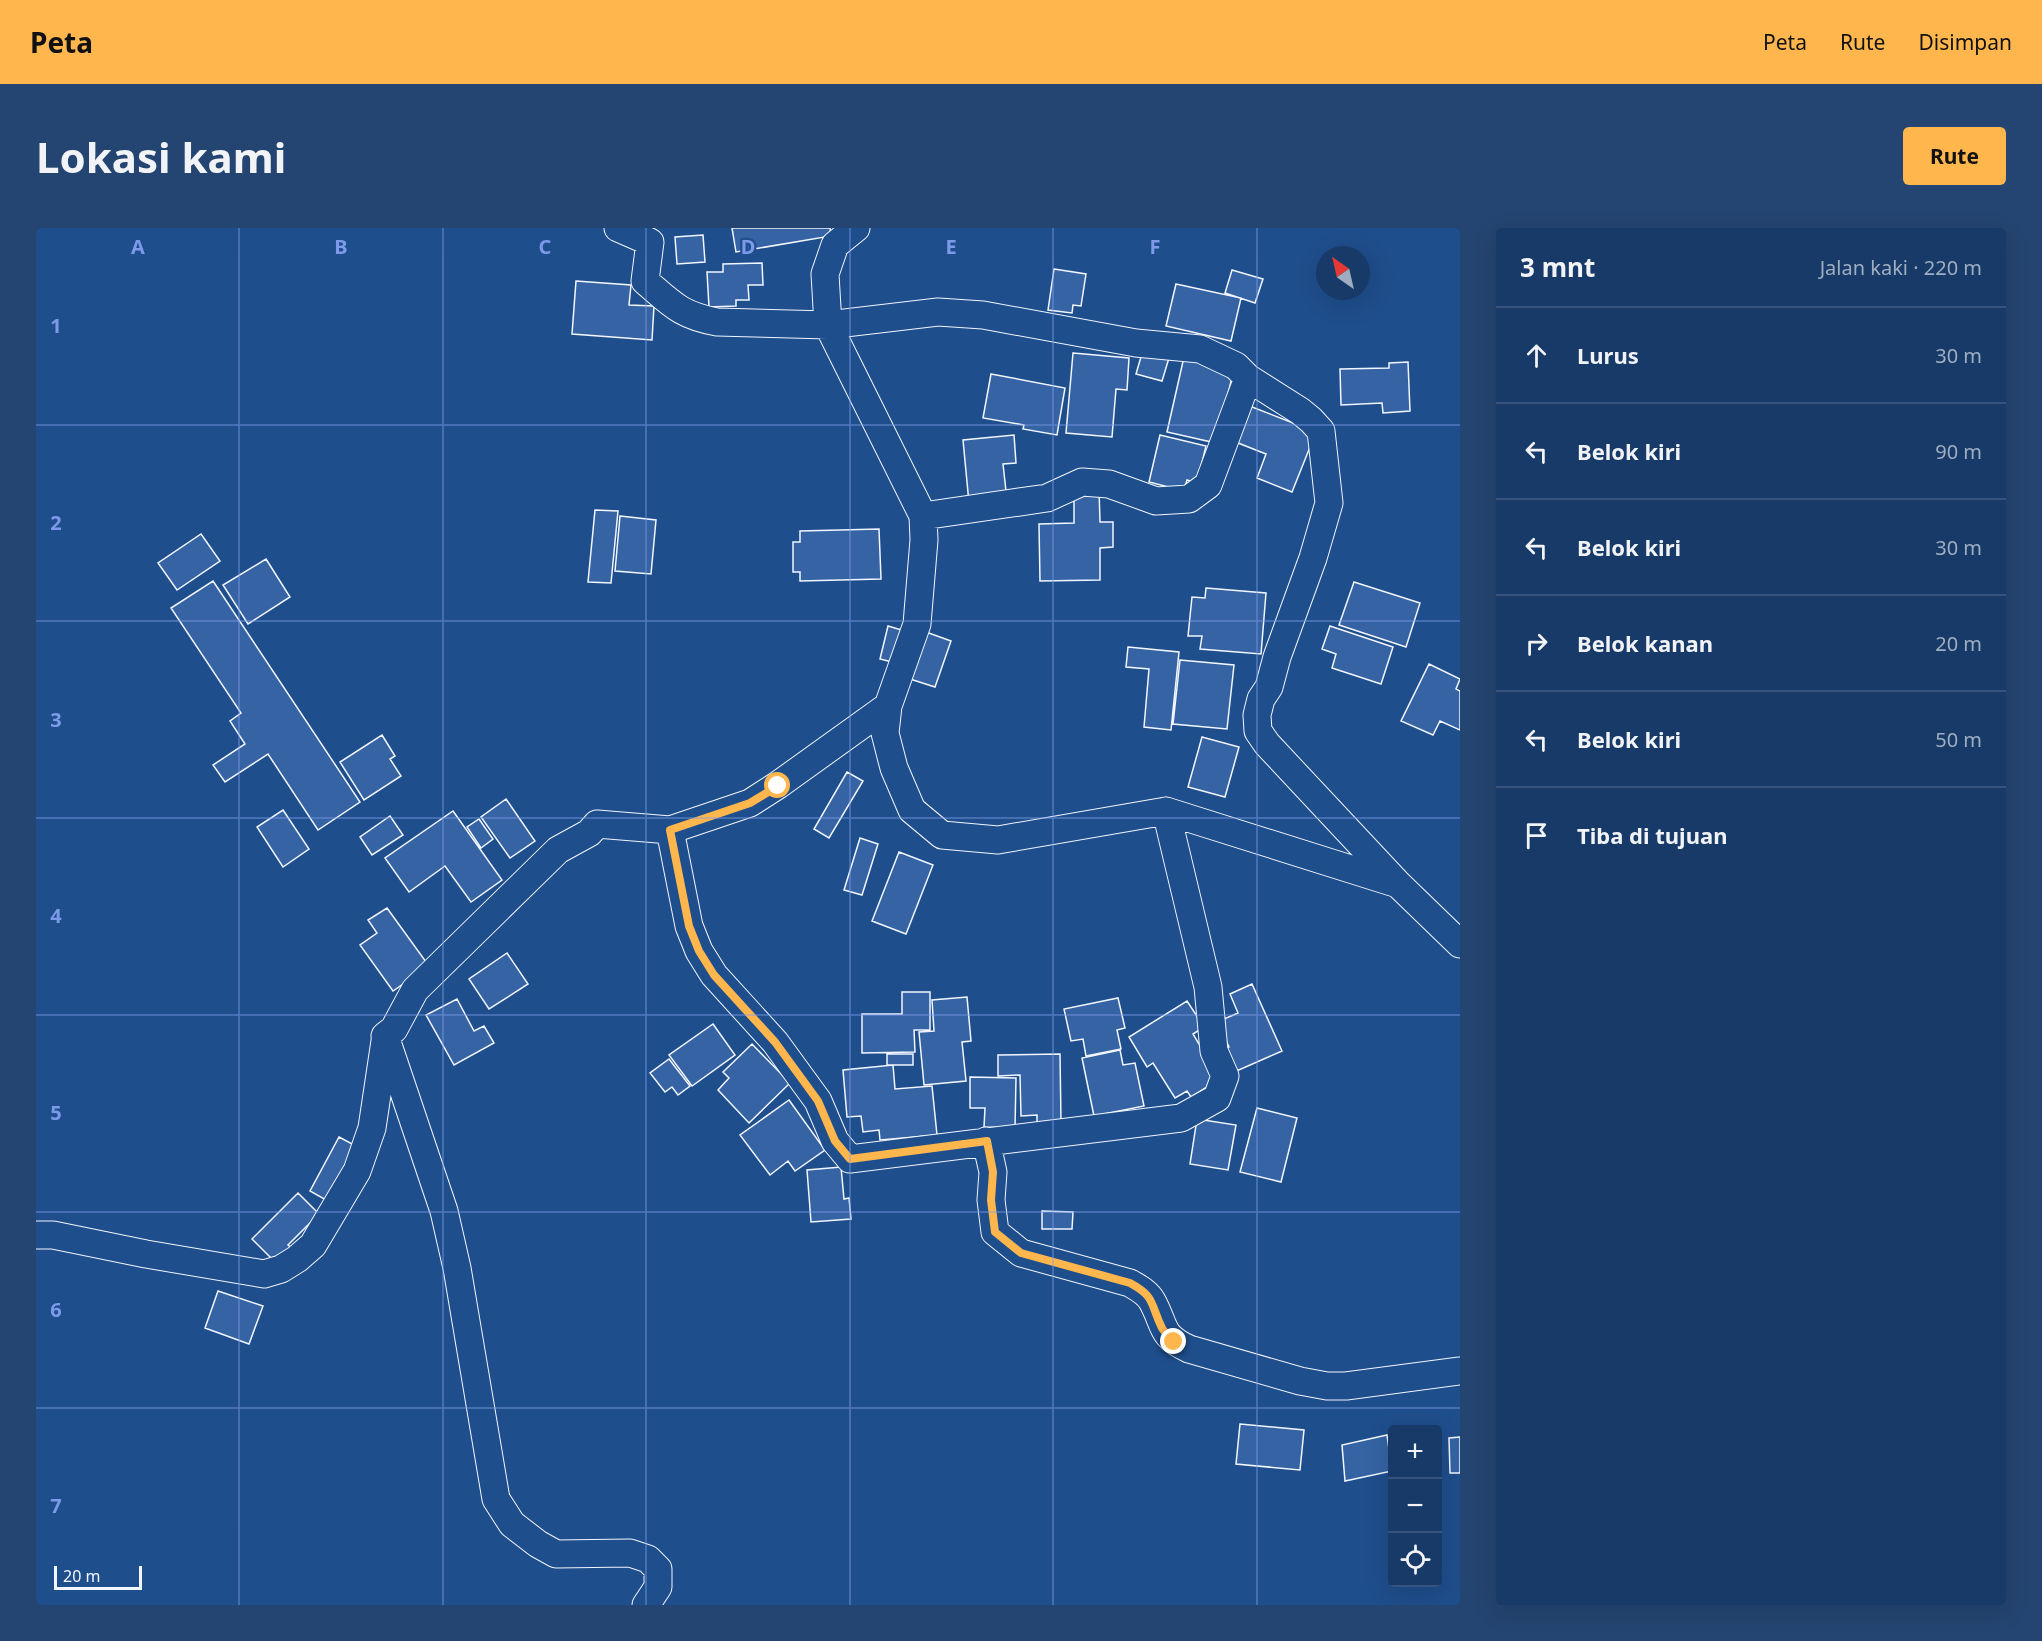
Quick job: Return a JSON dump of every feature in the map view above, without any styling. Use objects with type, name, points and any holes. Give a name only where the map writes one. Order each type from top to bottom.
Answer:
[{"type":"street","points":[[618,228],[650,242],[645,281],[679,311],[699,319],[717,322],[828,325],[938,312],[983,315],[1136,343],[1200,349],[1236,366],[1248,378],[1311,420],[1321,431],[1329,503],[1269,687],[1261,699],[1257,715],[1258,731],[1266,744],[1398,884],[1460,944]]},
{"type":"street","points":[[856,228],[835,245],[825,274],[828,325],[923,516],[924,540],[917,624],[888,706],[885,733],[894,768],[912,810],[942,835],[998,840],[1166,811],[1398,884]]},
{"type":"street","points":[[923,516],[1047,498],[1082,482],[1109,484],[1156,501],[1189,500],[1208,484],[1248,378]]},
{"type":"street","points":[[36,1235],[53,1235],[264,1274],[281,1269],[313,1245],[357,1171],[372,1128],[385,1036],[394,1029],[415,990],[558,850],[590,832],[597,824],[670,830],[750,803],[778,786],[888,706]]},
{"type":"street","points":[[670,830],[689,926],[699,951],[714,975],[775,1042],[818,1101],[835,1141],[850,1159],[1180,1118],[1217,1098],[1226,1076],[1214,1052],[1208,987],[1166,811]]},
{"type":"street","points":[[385,1036],[447,1223],[457,1268],[496,1499],[513,1524],[537,1544],[556,1554],[630,1553],[648,1559],[658,1569],[658,1587],[646,1605]]},
{"type":"street","points":[[987,1141],[993,1172],[991,1200],[995,1232],[1021,1253],[1130,1283],[1144,1291],[1152,1300],[1163,1329],[1174,1342],[1189,1349],[1300,1381],[1327,1386],[1346,1386],[1460,1371]]},
{"type":"building","points":[[732,228],[830,228],[831,236],[736,252]]},
{"type":"building","points":[[703,235],[705,262],[677,264],[675,237]]},
{"type":"building","points":[[762,263],[763,285],[748,285],[749,300],[736,300],[736,306],[709,307],[707,272],[723,272],[723,264]]},
{"type":"building","points":[[1054,269],[1086,274],[1081,306],[1073,305],[1072,313],[1048,310]]},
{"type":"building","points":[[1232,270],[1263,279],[1255,303],[1225,293]]},
{"type":"building","points":[[576,281],[631,285],[629,305],[654,306],[652,340],[572,334]]},
{"type":"building","points":[[1176,284],[1241,298],[1231,341],[1166,326]]},
{"type":"building","points":[[1143,350],[1169,358],[1162,381],[1136,374]]},
{"type":"building","points":[[1073,353],[1129,358],[1127,390],[1116,389],[1112,437],[1066,433]]},
{"type":"building","points":[[1184,357],[1234,369],[1216,443],[1167,432]]},
{"type":"building","points":[[1408,362],[1410,411],[1383,413],[1382,403],[1341,405],[1340,369],[1389,368],[1389,363]]},
{"type":"building","points":[[991,374],[1065,388],[1057,435],[1023,429],[1024,425],[983,418]]},
{"type":"building","points":[[1247,405],[1316,432],[1292,492],[1257,478],[1266,454],[1233,441]]},
{"type":"building","points":[[1014,435],[1016,463],[1003,464],[1007,500],[969,503],[963,440]]},
{"type":"building","points":[[1160,435],[1206,446],[1197,483],[1187,480],[1184,491],[1149,482]]},
{"type":"building","points":[[1074,489],[1099,489],[1100,522],[1113,522],[1113,547],[1100,548],[1100,580],[1040,581],[1039,524],[1074,523]]},
{"type":"building","points":[[595,510],[618,511],[611,583],[588,582]]},
{"type":"building","points":[[620,516],[656,520],[651,574],[615,571]]},
{"type":"building","points":[[879,529],[881,579],[800,581],[800,572],[793,572],[793,542],[800,542],[800,531]]},
{"type":"building","points":[[201,534],[220,561],[177,590],[158,563]]},
{"type":"building","points":[[266,559],[290,597],[248,624],[223,585]]},
{"type":"building","points":[[213,581],[360,802],[318,830],[268,754],[225,782],[213,765],[245,744],[230,721],[241,713],[171,608]]},
{"type":"building","points":[[1354,582],[1420,603],[1406,647],[1339,625]]},
{"type":"building","points":[[1206,588],[1266,593],[1261,654],[1200,649],[1202,636],[1188,636],[1192,597],[1205,598]]},
{"type":"building","points":[[888,626],[905,631],[896,663],[880,659]]},
{"type":"building","points":[[1330,626],[1393,647],[1381,684],[1332,668],[1336,654],[1322,649]]},
{"type":"building","points":[[926,632],[951,641],[935,687],[910,679]]},
{"type":"building","points":[[1128,647],[1179,652],[1171,730],[1144,727],[1149,669],[1126,667]]},
{"type":"building","points":[[1180,660],[1234,665],[1227,729],[1173,724]]},
{"type":"building","points":[[1429,664],[1460,679],[1456,689],[1460,691],[1460,730],[1440,721],[1433,735],[1401,721]]},
{"type":"building","points":[[382,735],[395,756],[390,759],[401,776],[364,800],[340,762]]},
{"type":"building","points":[[1202,737],[1239,747],[1225,797],[1188,787]]},
{"type":"building","points":[[847,772],[863,781],[829,838],[814,829]]},
{"type":"building","points":[[506,799],[535,841],[510,858],[481,817]]},
{"type":"building","points":[[283,810],[309,849],[283,867],[257,827]]},
{"type":"building","points":[[453,811],[502,880],[471,902],[445,866],[409,892],[385,858]]},
{"type":"building","points":[[390,816],[403,835],[372,855],[360,837]]},
{"type":"building","points":[[479,819],[493,839],[481,848],[467,827]]},
{"type":"building","points":[[860,838],[878,844],[862,895],[844,890]]},
{"type":"building","points":[[899,852],[933,865],[906,934],[872,921]]},
{"type":"building","points":[[387,908],[429,966],[393,991],[360,945],[377,933],[368,920]]},
{"type":"building","points":[[507,953],[528,984],[489,1009],[469,979]]},
{"type":"building","points":[[1252,984],[1282,1051],[1232,1073],[1222,1051],[1229,1047],[1217,1022],[1238,1013],[1230,994]]},
{"type":"building","points":[[902,992],[930,992],[930,1030],[914,1030],[915,1052],[862,1053],[862,1014],[902,1014]]},
{"type":"building","points":[[967,997],[971,1041],[962,1042],[966,1081],[924,1085],[919,1032],[934,1031],[932,1000]]},
{"type":"building","points":[[1118,998],[1125,1028],[1117,1030],[1121,1049],[1086,1056],[1083,1039],[1071,1041],[1064,1009]]},
{"type":"building","points":[[457,999],[474,1031],[484,1026],[494,1043],[454,1065],[426,1015]]},
{"type":"building","points":[[1187,1001],[1204,1027],[1193,1034],[1220,1079],[1191,1097],[1187,1091],[1175,1098],[1153,1063],[1147,1067],[1129,1037]]},
{"type":"building","points":[[713,1024],[735,1055],[692,1086],[669,1055]]},
{"type":"building","points":[[752,1044],[790,1083],[749,1123],[718,1090],[729,1078],[723,1072]]},
{"type":"building","points":[[1120,1050],[1123,1065],[1135,1063],[1144,1106],[1094,1116],[1082,1058]]},
{"type":"building","points":[[887,1054],[913,1054],[913,1065],[887,1065]]},
{"type":"building","points":[[1060,1054],[1061,1122],[1037,1122],[1037,1115],[1021,1116],[1020,1075],[998,1076],[998,1055]]},
{"type":"building","points":[[669,1059],[690,1086],[678,1095],[672,1087],[665,1092],[650,1073]]},
{"type":"building","points":[[893,1065],[895,1089],[932,1086],[937,1135],[880,1140],[879,1130],[863,1132],[861,1116],[847,1117],[843,1070]]},
{"type":"building","points":[[970,1077],[1016,1078],[1015,1128],[984,1127],[985,1108],[970,1108]]},
{"type":"building","points":[[789,1100],[825,1150],[795,1171],[788,1161],[770,1175],[740,1135]]},
{"type":"building","points":[[1257,1108],[1297,1118],[1281,1182],[1240,1172]]},
{"type":"building","points":[[1197,1119],[1236,1125],[1228,1170],[1190,1164]]},
{"type":"building","points":[[339,1137],[356,1146],[326,1200],[310,1191]]},
{"type":"building","points":[[841,1167],[844,1199],[849,1198],[851,1219],[811,1222],[807,1170]]},
{"type":"building","points":[[298,1193],[319,1214],[288,1245],[295,1251],[279,1266],[252,1239]]},
{"type":"building","points":[[1042,1211],[1073,1212],[1072,1229],[1042,1229]]},
{"type":"building","points":[[218,1291],[263,1306],[249,1344],[205,1328]]},
{"type":"building","points":[[1240,1424],[1304,1430],[1300,1470],[1236,1464]]},
{"type":"building","points":[[1387,1435],[1388,1472],[1345,1481],[1342,1445]]},
{"type":"building","points":[[1460,1437],[1460,1473],[1450,1473],[1449,1438]]},
{"type":"route","points":[[778,786],[750,803],[670,830],[689,926],[699,951],[714,975],[775,1042],[818,1101],[835,1141],[850,1159],[987,1141],[993,1172],[991,1200],[995,1232],[1021,1253],[1130,1283],[1144,1291],[1152,1300],[1163,1329],[1174,1342]]}]
